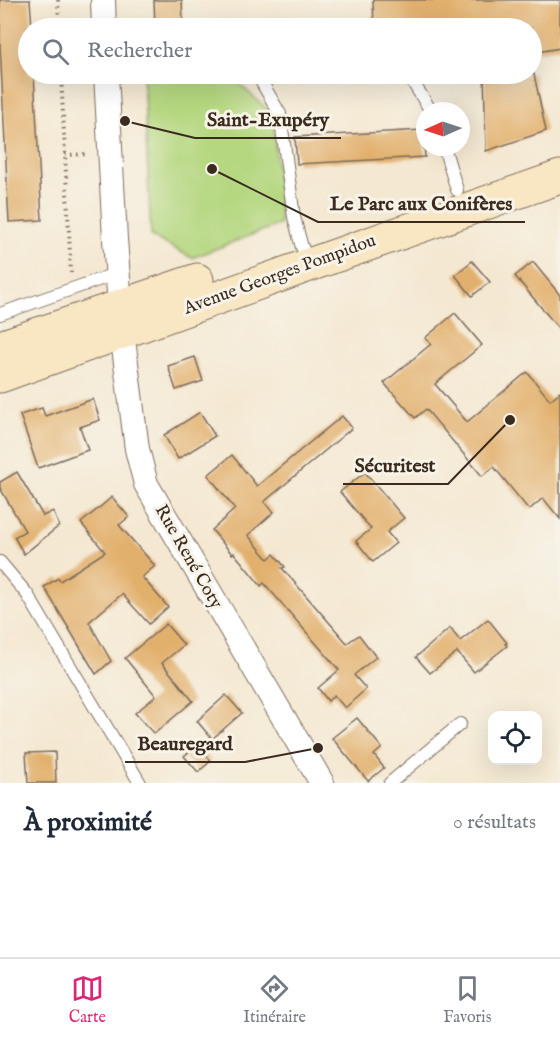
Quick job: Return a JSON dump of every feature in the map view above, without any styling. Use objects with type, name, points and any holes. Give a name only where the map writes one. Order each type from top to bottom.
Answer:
[{"type":"main road","name":"Avenue Georges Pompidou","points":[[305,254],[457,190],[560,153]]},
{"type":"main road","name":"Avenue Georges Pompidou","points":[[0,376],[122,319],[305,254],[560,177]]},
{"type":"main road","name":"Avenue Georges Pompidou","points":[[0,347],[62,325],[122,319]]},
{"type":"main road","points":[[0,365],[122,319]]},
{"type":"street","points":[[103,0],[104,18]]},
{"type":"street","name":"Rue René Coty","points":[[107,84],[117,273],[137,449],[146,484],[322,783]]},
{"type":"lane","points":[[263,84],[280,114],[294,218],[305,254]]},
{"type":"lane","points":[[414,84],[425,102]]},
{"type":"lane","points":[[447,156],[457,190]]},
{"type":"lane","points":[[0,314],[117,273]]},
{"type":"lane","points":[[0,562],[27,594],[140,783]]},
{"type":"lane","points":[[390,783],[460,724]]},
{"type":"path","points":[[58,0],[59,18]]},
{"type":"path","points":[[62,84],[72,288]]},
{"type":"green space","points":[[143,84],[239,84],[273,114],[280,224],[192,258],[151,236]]},
{"type":"building","points":[[0,0],[30,0],[31,18],[18,18],[18,84],[35,84],[42,220],[9,222],[0,45]]},
{"type":"building","points":[[154,0],[182,0],[183,18],[155,18]]},
{"type":"building","points":[[373,0],[560,0],[560,48],[542,51],[542,18],[374,18]]},
{"type":"building","points":[[484,84],[536,84],[546,131],[486,151]]},
{"type":"building","points":[[416,130],[416,156],[425,157],[297,164],[295,137]]},
{"type":"building","points":[[472,261],[490,282],[472,296],[455,275]]},
{"type":"building","points":[[533,262],[560,295],[560,330],[515,276]]},
{"type":"building","points":[[455,313],[482,345],[435,384],[467,422],[527,372],[550,400],[560,392],[560,519],[543,498],[529,510],[494,467],[482,476],[426,409],[415,418],[384,383],[431,344],[425,338]]},
{"type":"building","points":[[195,357],[203,381],[176,390],[168,366]]},
{"type":"building","points":[[93,399],[100,420],[80,427],[88,450],[38,468],[20,415],[42,408],[45,416]]},
{"type":"building","points":[[200,412],[215,436],[178,459],[164,435]]},
{"type":"building","points":[[342,416],[352,428],[264,502],[274,512],[248,535],[268,559],[274,554],[285,567],[282,568],[347,643],[359,635],[376,657],[354,675],[366,689],[345,708],[334,695],[328,701],[318,688],[339,670],[264,583],[261,586],[212,530],[235,509],[208,475],[232,455],[257,486]]},
{"type":"building","points":[[17,472],[43,516],[53,511],[59,526],[24,554],[14,537],[25,531],[0,488],[0,482]]},
{"type":"building","points":[[365,472],[404,518],[387,532],[396,543],[373,562],[356,541],[371,529],[340,492]]},
{"type":"building","points":[[112,497],[129,517],[119,525],[155,566],[142,577],[168,607],[149,624],[122,594],[89,622],[111,661],[96,674],[44,587],[58,578],[60,581],[105,552],[81,523]]},
{"type":"building","points":[[488,619],[507,646],[474,672],[457,652],[430,673],[416,657],[450,628],[460,641]]},
{"type":"building","points":[[166,624],[184,645],[162,663],[193,701],[154,734],[135,713],[156,696],[125,658]]},
{"type":"building","points":[[226,695],[242,713],[212,739],[197,721]]},
{"type":"building","points":[[357,718],[382,748],[374,755],[384,768],[368,781],[332,738]]},
{"type":"building","points":[[198,745],[211,761],[198,772],[184,756]]},
{"type":"building","points":[[55,752],[56,783],[28,783],[26,753]]},
{"type":"place","name":"Saint-Exupéry","points":[[125,121]]},
{"type":"place","name":"Le Parc aux Conifères","points":[[212,169]]},
{"type":"place","name":"Sécuritest","points":[[510,420]]},
{"type":"place","name":"Beauregard","points":[[318,748]]}]
